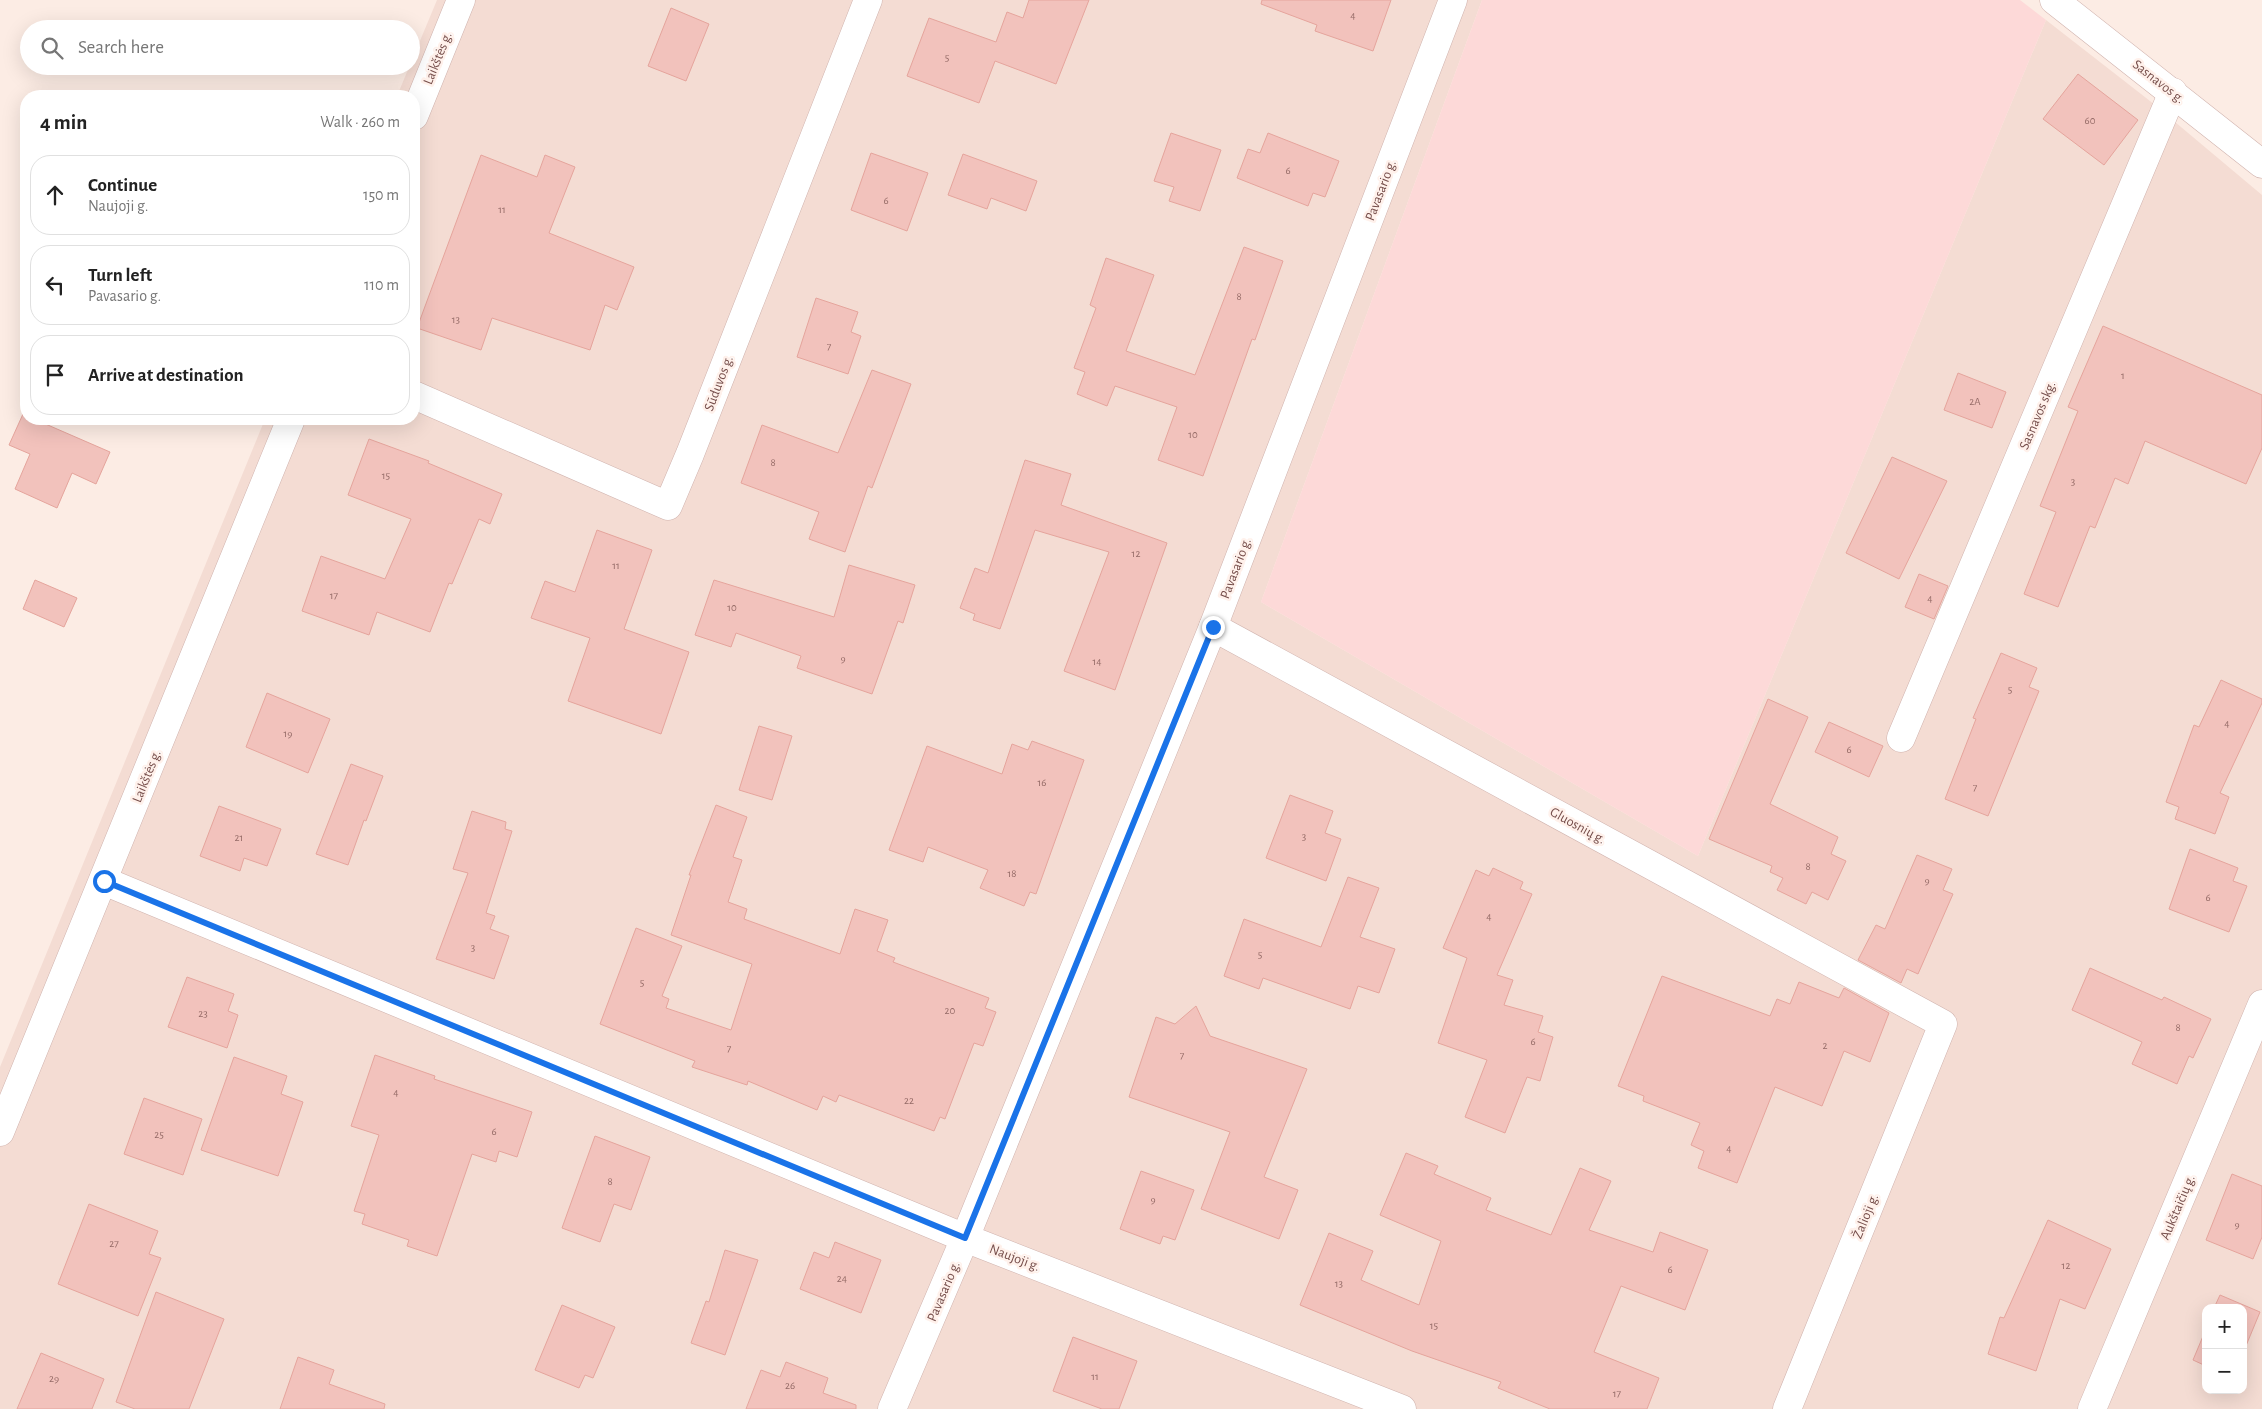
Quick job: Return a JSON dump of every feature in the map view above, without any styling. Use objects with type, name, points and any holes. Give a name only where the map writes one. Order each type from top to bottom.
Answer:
[{"type":"street","name":"Laikštės g.","points":[[420,101],[461,0]]},
{"type":"street","name":"Sūduvos g.","points":[[420,398],[668,506],[868,0]]},
{"type":"street","name":"Pavasario g.","points":[[892,1409],[965,1238],[1213,627],[1453,0]]},
{"type":"street","name":"Sasnavos g.","points":[[2054,0],[2262,164]]},
{"type":"street","name":"Sasnavos skg.","points":[[1901,738],[2173,92]]},
{"type":"street","name":"Laikštės g.","points":[[0,1132],[289,425]]},
{"type":"street","name":"Gluosnių g.","points":[[1213,627],[1943,1024]]},
{"type":"street","name":"Naujoji g.","points":[[104,881],[965,1238],[1402,1409]]},
{"type":"street","name":"Aukštaičių g.","points":[[2092,1409],[2262,1004]]},
{"type":"street","name":"Žalioji g.","points":[[1787,1409],[1943,1024]]},
{"type":"shaded area","points":[[437,0],[1482,0],[1261,602],[1698,856],[2046,20],[2150,101],[2262,195],[2262,1409],[0,1409],[0,1067],[263,425],[420,425],[420,90],[400,90],[406,75],[420,75],[420,41]]},
{"type":"shaded area","points":[[1482,0],[2020,0],[2046,20],[1698,856],[1261,602]]},
{"type":"building","points":[[1029,0],[1089,0],[1056,84],[995,61],[979,103],[907,76],[929,18],[996,42],[1007,12],[1023,18]]},
{"type":"building","points":[[1262,0],[1391,0],[1373,51],[1315,31],[1317,25],[1261,4]]},
{"type":"building","points":[[671,8],[709,24],[686,81],[648,66]]},
{"type":"building","points":[[2078,74],[2138,120],[2104,165],[2043,119]]},
{"type":"building","points":[[1171,133],[1221,150],[1200,211],[1169,201],[1174,187],[1154,181]]},
{"type":"building","points":[[1268,133],[1339,161],[1325,197],[1313,193],[1308,206],[1237,178],[1248,149],[1260,153]]},
{"type":"building","points":[[871,153],[928,173],[907,231],[851,210]]},
{"type":"building","points":[[963,154],[1037,181],[1026,211],[991,198],[987,209],[948,195]]},
{"type":"building","points":[[481,155],[537,177],[545,155],[575,167],[549,233],[634,267],[617,310],[605,305],[590,350],[492,318],[481,350],[420,329],[420,320]]},
{"type":"building","points":[[1244,247],[1283,261],[1255,340],[1252,339],[1203,476],[1158,460],[1177,407],[1115,386],[1107,406],[1077,394],[1085,372],[1074,368],[1096,308],[1090,305],[1106,258],[1154,275],[1126,351],[1195,375]]},
{"type":"building","points":[[816,298],[858,312],[851,332],[861,336],[848,374],[797,357]]},
{"type":"building","points":[[2103,326],[2262,395],[2262,448],[2246,484],[2145,441],[2128,484],[2115,478],[2095,528],[2090,526],[2058,607],[2024,594],[2056,512],[2040,506],[2078,411],[2068,407]]},
{"type":"building","points":[[872,370],[911,384],[872,488],[868,486],[845,552],[809,539],[819,512],[741,483],[762,425],[838,453]]},
{"type":"building","points":[[1958,373],[2006,392],[1992,428],[1944,410]]},
{"type":"building","points":[[20,421],[20,425],[48,425],[110,452],[96,484],[72,473],[57,508],[15,489],[30,454],[9,445]]},
{"type":"building","points":[[369,439],[429,461],[428,463],[502,494],[490,524],[479,519],[452,584],[449,583],[430,632],[377,612],[369,635],[302,611],[321,556],[385,579],[411,519],[348,495]]},
{"type":"building","points":[[1892,457],[1947,481],[1899,579],[1846,553]]},
{"type":"building","points":[[1025,460],[1071,474],[1061,505],[1167,543],[1115,690],[1064,671],[1109,552],[1035,530],[1000,629],[973,620],[975,614],[960,608],[975,568],[988,573]]},
{"type":"building","points":[[597,530],[652,550],[624,629],[689,652],[661,734],[568,701],[590,638],[531,618],[545,581],[575,592]]},
{"type":"building","points":[[849,565],[915,585],[903,623],[898,621],[872,694],[797,668],[801,656],[736,633],[731,647],[695,635],[714,580],[834,617]]},
{"type":"building","points":[[1919,574],[1948,586],[1934,619],[1905,607]]},
{"type":"building","points":[[35,580],[77,598],[64,627],[23,609]]},
{"type":"building","points":[[2001,653],[2037,668],[2029,687],[2039,691],[1988,816],[1945,799],[1976,719],[1973,718]]},
{"type":"building","points":[[2221,680],[2262,699],[2262,703],[2220,793],[2229,797],[2215,834],[2175,819],[2179,807],[2166,802],[2194,725],[2199,727]]},
{"type":"building","points":[[267,693],[330,719],[308,773],[246,747]]},
{"type":"building","points":[[1768,699],[1808,717],[1770,804],[1838,837],[1831,854],[1846,861],[1828,900],[1812,892],[1806,904],[1777,890],[1783,878],[1770,872],[1772,866],[1709,839]]},
{"type":"building","points":[[1829,722],[1883,746],[1869,777],[1815,752]]},
{"type":"building","points":[[759,726],[792,736],[772,800],[739,790]]},
{"type":"building","points":[[1032,741],[1084,760],[1036,894],[1030,892],[1024,906],[980,888],[988,870],[928,847],[923,862],[889,850],[927,746],[1002,774],[1012,744],[1028,750]]},
{"type":"building","points":[[351,764],[383,776],[366,821],[364,820],[348,865],[316,854]]},
{"type":"building","points":[[1290,795],[1333,811],[1325,833],[1341,839],[1326,881],[1266,858]]},
{"type":"building","points":[[716,805],[747,817],[733,857],[742,860],[728,902],[747,909],[744,919],[840,954],[855,909],[888,920],[877,951],[895,958],[893,962],[989,998],[985,1008],[996,1012],[983,1046],[974,1043],[945,1119],[940,1117],[934,1131],[839,1095],[836,1102],[823,1096],[817,1110],[748,1081],[747,1085],[692,1067],[695,1061],[600,1024],[636,928],[682,946],[662,996],[669,999],[666,1008],[731,1030],[752,964],[671,935],[691,875],[689,875]]},
{"type":"building","points":[[219,806],[281,829],[267,866],[244,858],[240,871],[200,856]]},
{"type":"building","points":[[472,811],[506,822],[505,829],[512,831],[486,913],[495,916],[490,929],[509,936],[494,979],[436,959],[468,873],[453,869]]},
{"type":"building","points":[[2190,849],[2238,868],[2233,881],[2247,886],[2229,932],[2169,909]]},
{"type":"building","points":[[1917,855],[1952,869],[1943,890],[1953,894],[1918,974],[1907,969],[1901,983],[1858,960],[1876,925],[1885,929]]},
{"type":"building","points":[[1493,868],[1523,882],[1520,889],[1532,894],[1497,975],[1513,980],[1504,1005],[1543,1016],[1538,1032],[1553,1037],[1540,1081],[1527,1077],[1505,1133],[1465,1117],[1487,1060],[1438,1043],[1467,958],[1443,948],[1476,870],[1489,876]]},
{"type":"building","points":[[1348,877],[1379,888],[1360,937],[1395,949],[1379,993],[1358,986],[1350,1009],[1263,978],[1259,989],[1224,976],[1244,919],[1321,947]]},
{"type":"building","points":[[2090,968],[2162,1000],[2164,997],[2211,1019],[2193,1058],[2189,1056],[2177,1084],[2132,1064],[2142,1042],[2072,1010]]},
{"type":"building","points":[[1662,976],[1770,1016],[1777,999],[1790,1004],[1799,982],[1839,998],[1844,988],[1889,1013],[1870,1062],[1844,1051],[1822,1106],[1775,1087],[1737,1183],[1698,1168],[1704,1151],[1691,1145],[1700,1123],[1643,1101],[1644,1096],[1618,1086]]},
{"type":"building","points":[[187,977],[234,994],[228,1011],[238,1015],[227,1048],[168,1027]]},
{"type":"building","points":[[1196,1006],[1210,1036],[1307,1069],[1264,1177],[1298,1190],[1279,1239],[1201,1209],[1230,1132],[1129,1097],[1156,1017],[1175,1024]]},
{"type":"building","points":[[375,1055],[435,1076],[434,1079],[532,1112],[517,1157],[499,1151],[496,1162],[472,1154],[437,1256],[407,1246],[409,1240],[362,1224],[365,1214],[354,1211],[379,1135],[351,1126]]},
{"type":"building","points":[[234,1057],[287,1076],[281,1094],[303,1102],[278,1176],[201,1150]]},
{"type":"building","points":[[144,1098],[202,1119],[183,1175],[124,1154]]},
{"type":"building","points":[[595,1136],[650,1157],[631,1210],[614,1204],[600,1242],[562,1228]]},
{"type":"building","points":[[1406,1153],[1438,1166],[1434,1174],[1491,1198],[1486,1210],[1551,1235],[1580,1168],[1611,1181],[1589,1230],[1653,1252],[1660,1232],[1708,1250],[1685,1310],[1621,1286],[1594,1352],[1659,1378],[1647,1409],[1550,1409],[1498,1388],[1501,1382],[1412,1351],[1300,1305],[1329,1233],[1373,1251],[1361,1280],[1419,1305],[1441,1241],[1380,1215]]},
{"type":"building","points":[[1141,1171],[1194,1190],[1175,1240],[1163,1236],[1160,1244],[1120,1229]]},
{"type":"building","points":[[2232,1174],[2262,1186],[2262,1237],[2253,1259],[2206,1240]]},
{"type":"building","points":[[89,1204],[158,1231],[149,1254],[161,1258],[138,1316],[58,1284]]},
{"type":"building","points":[[2048,1220],[2111,1249],[2085,1309],[2060,1299],[2036,1371],[1988,1354],[2000,1317],[2004,1318]]},
{"type":"building","points":[[835,1242],[881,1260],[861,1313],[800,1289],[814,1252],[829,1258]]},
{"type":"building","points":[[725,1250],[758,1260],[725,1355],[691,1343],[706,1301],[709,1302]]},
{"type":"building","points":[[156,1292],[224,1319],[189,1409],[135,1409],[116,1402]]},
{"type":"building","points":[[2220,1295],[2241,1304],[2216,1304]]},
{"type":"building","points":[[562,1305],[615,1327],[593,1378],[585,1375],[579,1388],[535,1370]]},
{"type":"building","points":[[2247,1306],[2260,1312],[2247,1343]]},
{"type":"building","points":[[1073,1337],[1137,1361],[1119,1409],[1102,1409],[1053,1391]]},
{"type":"building","points":[[2202,1339],[2202,1364],[2193,1360]]},
{"type":"building","points":[[41,1353],[104,1379],[92,1409],[17,1409]]},
{"type":"building","points":[[298,1357],[334,1370],[329,1384],[385,1404],[384,1409],[280,1409]]},
{"type":"building","points":[[786,1362],[828,1378],[823,1393],[856,1405],[856,1409],[746,1409],[761,1370],[780,1377]]},
{"type":"route","points":[[104,881],[965,1238],[1213,627]]}]
